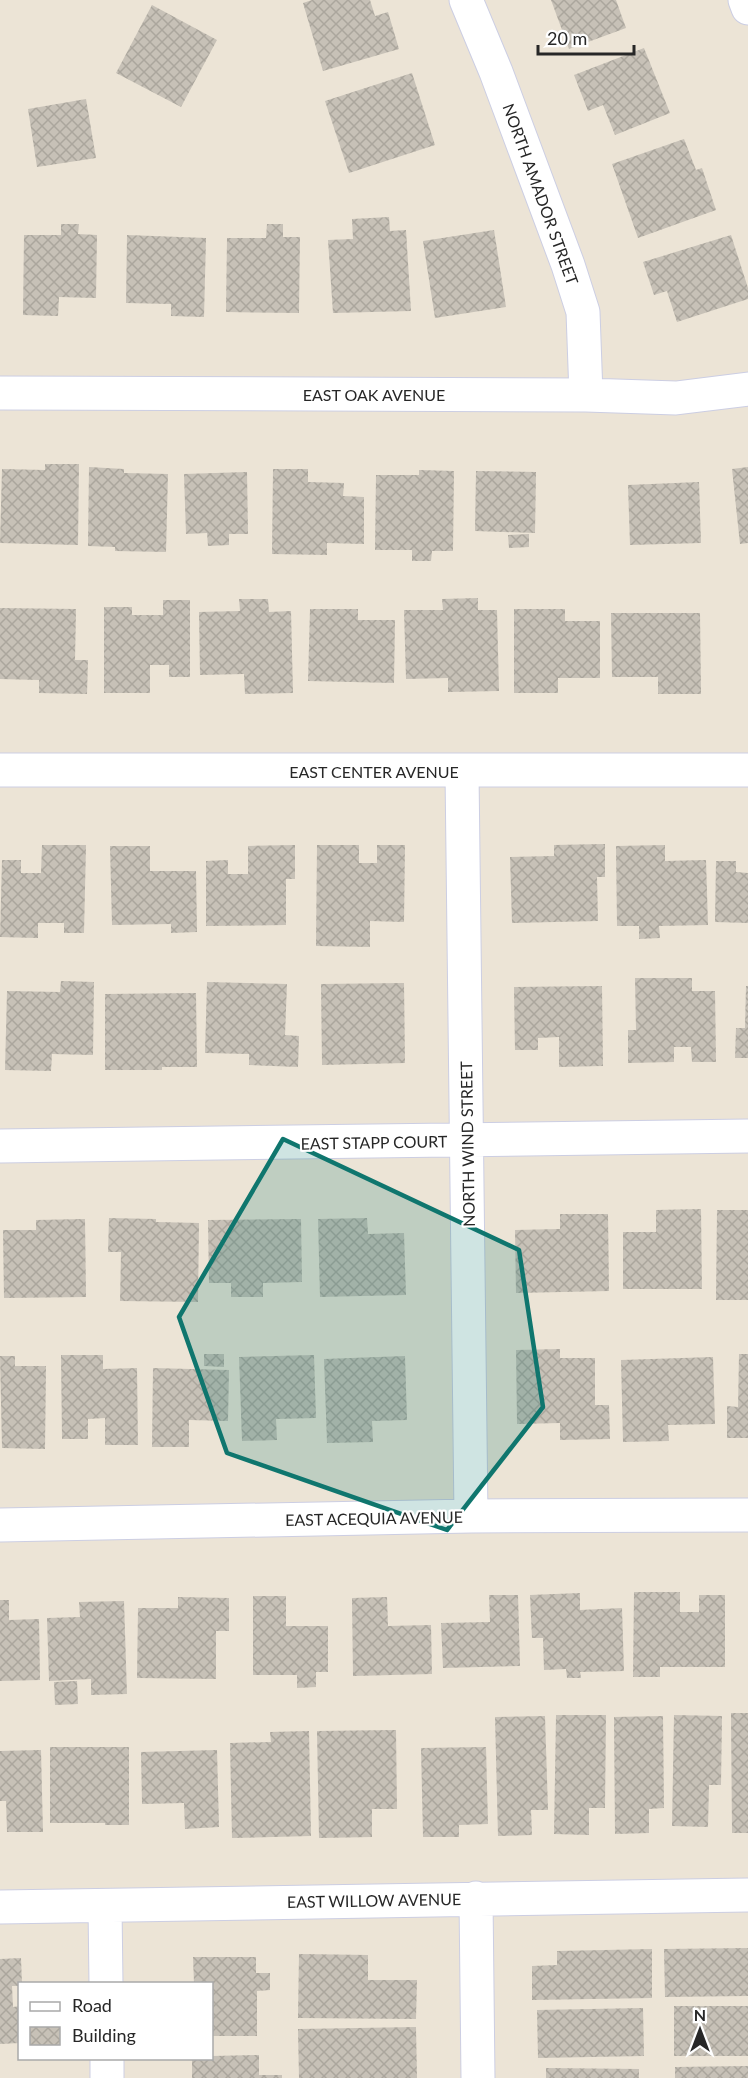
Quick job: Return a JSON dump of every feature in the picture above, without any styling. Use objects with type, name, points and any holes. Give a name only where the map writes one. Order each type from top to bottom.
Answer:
[{"type":"street","name":"NORTH AMADOR STREET","points":[[466,0],[500,82],[580,302],[586,395]]},
{"type":"street","points":[[745,0],[748,8]]},
{"type":"street","name":"EAST OAK AVENUE","points":[[0,393],[586,395],[676,398],[748,389]]},
{"type":"street","name":"EAST CENTER AVENUE","points":[[0,771],[748,770]]},
{"type":"street","name":"NORTH WIND STREET","points":[[462,772],[471,1516]]},
{"type":"street","name":"EAST STAPP COURT","points":[[0,1146],[748,1136]]},
{"type":"street","name":"EAST ACEQUIA AVENUE","points":[[0,1525],[471,1516],[748,1515]]},
{"type":"street","name":"EAST WILLOW AVENUE","points":[[0,1907],[748,1895]]},
{"type":"street","points":[[476,1898],[478,2078]]},
{"type":"street","points":[[105,1906],[106,1982]]},
{"type":"street","points":[[107,2060],[107,2078]]},
{"type":"highlighted area","points":[[283,1139],[519,1250],[543,1407],[447,1530],[227,1453],[179,1317]]},
{"type":"building","points":[[312,0],[370,0],[375,16],[388,12],[399,49],[323,71],[303,3]]},
{"type":"building","points":[[551,0],[616,0],[626,28],[569,49]]},
{"type":"building","points":[[152,5],[217,40],[181,107],[116,73]]},
{"type":"building","points":[[644,48],[670,113],[615,135],[603,105],[588,111],[574,75]]},
{"type":"building","points":[[412,73],[435,145],[349,173],[325,101]]},
{"type":"building","points":[[86,99],[96,158],[37,167],[28,109]]},
{"type":"building","points":[[684,139],[696,170],[702,168],[716,210],[638,238],[612,164]]},
{"type":"building","points":[[389,217],[390,231],[406,230],[411,311],[333,313],[328,240],[353,239],[352,219]]},
{"type":"building","points":[[61,224],[79,224],[78,234],[97,235],[96,298],[59,297],[58,316],[23,315],[24,235],[61,235]]},
{"type":"building","points":[[267,224],[283,224],[283,237],[300,237],[299,313],[226,312],[227,238],[266,238]]},
{"type":"building","points":[[494,230],[506,307],[435,318],[423,241]]},
{"type":"building","points":[[127,235],[206,238],[204,317],[171,316],[171,304],[126,303]]},
{"type":"building","points":[[731,235],[748,288],[748,299],[677,322],[667,291],[654,295],[643,262]]},
{"type":"building","points":[[45,464],[79,464],[78,545],[0,543],[2,469],[45,470]]},
{"type":"building","points":[[89,467],[124,469],[124,473],[168,474],[166,552],[115,551],[115,547],[88,546]]},
{"type":"building","points":[[748,467],[748,543],[740,544],[732,469]]},
{"type":"building","points":[[273,469],[308,469],[308,482],[344,483],[343,496],[364,497],[364,544],[327,543],[327,555],[272,554]]},
{"type":"building","points":[[419,470],[454,471],[453,551],[432,551],[431,561],[412,561],[412,550],[375,550],[376,475],[419,475]]},
{"type":"building","points":[[476,471],[536,472],[535,533],[475,531]]},
{"type":"building","points":[[247,472],[248,534],[229,534],[229,545],[208,546],[207,533],[186,534],[184,474]]},
{"type":"building","points":[[699,482],[701,543],[630,545],[628,485]]},
{"type":"building","points":[[529,534],[529,547],[509,548],[508,535]]},
{"type":"building","points":[[478,598],[478,610],[497,610],[499,691],[448,692],[448,678],[406,679],[404,610],[443,610],[442,599]]},
{"type":"building","points":[[239,599],[268,599],[269,612],[291,611],[293,693],[245,694],[244,674],[200,675],[199,612],[240,611]]},
{"type":"building","points":[[163,600],[190,600],[190,677],[169,677],[169,665],[150,665],[150,693],[104,693],[104,607],[132,607],[132,615],[163,615]]},
{"type":"building","points":[[0,608],[76,609],[75,660],[88,660],[87,694],[39,693],[39,680],[0,679]]},
{"type":"building","points":[[310,609],[358,609],[358,620],[395,620],[394,683],[308,681]]},
{"type":"building","points":[[514,609],[565,609],[565,621],[600,621],[600,678],[558,678],[558,693],[514,693]]},
{"type":"building","points":[[611,613],[700,613],[701,694],[658,694],[658,677],[612,677]]},
{"type":"building","points":[[605,844],[605,877],[597,877],[598,921],[512,923],[510,857],[554,856],[554,845]]},
{"type":"building","points":[[42,845],[86,845],[84,933],[64,933],[64,923],[38,923],[38,938],[0,937],[2,860],[21,860],[21,873],[41,873]]},
{"type":"building","points":[[295,845],[295,879],[286,879],[286,925],[206,926],[206,861],[228,860],[228,874],[248,874],[248,846]]},
{"type":"building","points":[[317,845],[359,845],[359,863],[377,863],[377,845],[405,845],[404,922],[370,921],[370,947],[316,946]]},
{"type":"building","points":[[665,845],[665,861],[706,860],[708,925],[659,926],[660,938],[639,939],[639,926],[617,926],[616,846]]},
{"type":"building","points":[[110,846],[150,846],[150,871],[196,871],[197,932],[171,933],[171,924],[112,925]]},
{"type":"building","points":[[716,861],[736,861],[736,872],[748,873],[748,923],[715,922]]},
{"type":"building","points":[[635,978],[692,978],[692,991],[715,991],[716,1062],[692,1062],[691,1047],[674,1047],[674,1062],[628,1063],[628,1030],[636,1030]]},
{"type":"building","points":[[61,981],[94,982],[93,1055],[52,1054],[51,1071],[5,1070],[7,991],[60,992]]},
{"type":"building","points":[[207,982],[287,984],[285,1035],[299,1036],[298,1067],[249,1065],[249,1054],[205,1053]]},
{"type":"building","points":[[404,983],[405,1063],[322,1065],[321,984]]},
{"type":"building","points":[[602,986],[603,1066],[559,1067],[559,1037],[538,1038],[538,1050],[515,1050],[514,987]]},
{"type":"building","points":[[746,986],[748,986],[748,1058],[735,1058],[736,1028],[745,1028]]},
{"type":"building","points":[[196,993],[197,1067],[162,1067],[162,1070],[105,1070],[105,994]]},
{"type":"building","points":[[701,1209],[702,1289],[623,1289],[623,1232],[656,1232],[656,1210]]},
{"type":"building","points":[[717,1210],[748,1210],[748,1300],[716,1300]]},
{"type":"building","points":[[560,1214],[608,1214],[609,1291],[516,1293],[515,1230],[560,1229]]},
{"type":"building","points":[[109,1218],[199,1223],[198,1302],[120,1301],[121,1252],[108,1252]]},
{"type":"building","points":[[367,1218],[368,1234],[404,1233],[406,1295],[320,1297],[318,1219]]},
{"type":"building","points":[[85,1219],[86,1297],[4,1298],[3,1230],[36,1230],[36,1220]]},
{"type":"building","points":[[301,1219],[302,1282],[263,1283],[263,1297],[231,1297],[231,1283],[209,1283],[208,1220]]},
{"type":"building","points":[[560,1349],[560,1358],[595,1358],[595,1405],[609,1405],[610,1439],[560,1440],[560,1423],[517,1424],[516,1350]]},
{"type":"building","points":[[204,1354],[224,1354],[224,1367],[204,1366]]},
{"type":"building","points":[[739,1354],[748,1354],[748,1438],[727,1438],[727,1406],[738,1407]]},
{"type":"building","points":[[61,1355],[103,1355],[103,1369],[137,1368],[138,1445],[105,1445],[105,1418],[88,1419],[88,1439],[62,1439]]},
{"type":"building","points":[[314,1355],[316,1418],[276,1419],[277,1440],[242,1441],[239,1357]]},
{"type":"building","points":[[0,1356],[15,1356],[15,1366],[46,1366],[45,1449],[2,1448]]},
{"type":"building","points":[[405,1356],[407,1420],[372,1421],[373,1442],[327,1443],[324,1359]]},
{"type":"building","points":[[713,1357],[715,1424],[668,1425],[669,1441],[623,1442],[621,1360]]},
{"type":"building","points":[[153,1368],[229,1370],[228,1421],[189,1420],[189,1447],[152,1447]]},
{"type":"building","points":[[634,1592],[680,1592],[680,1612],[699,1612],[699,1595],[725,1595],[725,1667],[660,1667],[660,1677],[633,1677]]},
{"type":"building","points":[[580,1593],[580,1610],[622,1608],[624,1671],[580,1672],[581,1678],[567,1678],[566,1669],[544,1670],[543,1638],[532,1638],[530,1595]]},
{"type":"building","points":[[489,1595],[518,1595],[520,1666],[443,1668],[441,1623],[490,1622]]},
{"type":"building","points":[[253,1596],[286,1596],[286,1626],[328,1626],[328,1672],[316,1672],[316,1687],[297,1688],[297,1675],[253,1675]]},
{"type":"building","points":[[178,1597],[229,1598],[229,1631],[216,1631],[216,1679],[137,1678],[138,1608],[178,1608]]},
{"type":"building","points":[[387,1597],[388,1626],[431,1625],[432,1674],[353,1676],[352,1598]]},
{"type":"building","points":[[0,1600],[9,1600],[9,1620],[39,1619],[40,1680],[0,1681]]},
{"type":"building","points":[[124,1601],[127,1694],[91,1695],[91,1679],[49,1681],[47,1618],[80,1617],[79,1602]]},
{"type":"building","points":[[77,1681],[78,1704],[55,1705],[54,1682]]},
{"type":"building","points":[[731,1713],[748,1713],[748,1833],[732,1833]]},
{"type":"building","points":[[556,1715],[606,1715],[605,1808],[589,1808],[589,1835],[554,1834]]},
{"type":"building","points":[[674,1715],[722,1716],[721,1785],[709,1785],[708,1827],[672,1826]]},
{"type":"building","points":[[545,1716],[548,1810],[531,1810],[532,1835],[498,1836],[495,1717]]},
{"type":"building","points":[[663,1716],[664,1808],[649,1809],[649,1833],[615,1834],[614,1717]]},
{"type":"building","points":[[396,1730],[397,1809],[372,1809],[372,1837],[319,1838],[317,1731]]},
{"type":"building","points":[[309,1731],[311,1836],[232,1838],[230,1743],[271,1742],[270,1732]]},
{"type":"building","points":[[50,1747],[129,1747],[129,1825],[50,1823]]},
{"type":"building","points":[[486,1747],[488,1824],[459,1825],[459,1837],[423,1837],[421,1748]]},
{"type":"building","points":[[41,1750],[43,1832],[7,1832],[6,1801],[0,1801],[0,1751]]},
{"type":"building","points":[[217,1750],[219,1827],[185,1829],[184,1803],[142,1804],[141,1752]]},
{"type":"building","points":[[748,1948],[748,1996],[665,1997],[664,1949]]},
{"type":"building","points":[[652,1949],[652,1998],[532,2000],[532,1966],[557,1965],[557,1951]]},
{"type":"building","points":[[299,1954],[368,1955],[368,1980],[417,1980],[416,2019],[298,2018]]},
{"type":"building","points":[[193,1957],[256,1957],[256,1973],[270,1973],[270,1990],[257,1991],[257,2036],[213,2036],[213,1982],[194,1982]]},
{"type":"building","points":[[21,1958],[22,1982],[18,1982],[18,1986],[12,1986],[13,2007],[18,2006],[18,2043],[0,2044],[0,1959]]},
{"type":"building","points":[[674,2006],[748,2006],[748,2056],[674,2056]]},
{"type":"building","points":[[643,2008],[644,2056],[538,2058],[537,2010]]},
{"type":"building","points":[[416,2027],[417,2078],[299,2078],[298,2029]]},
{"type":"building","points":[[259,2055],[259,2075],[282,2075],[282,2078],[192,2078],[192,2060],[213,2060],[213,2056]]},
{"type":"building","points":[[748,2066],[748,2078],[675,2078],[675,2067]]},
{"type":"building","points":[[546,2068],[639,2069],[639,2078],[546,2078]]}]
